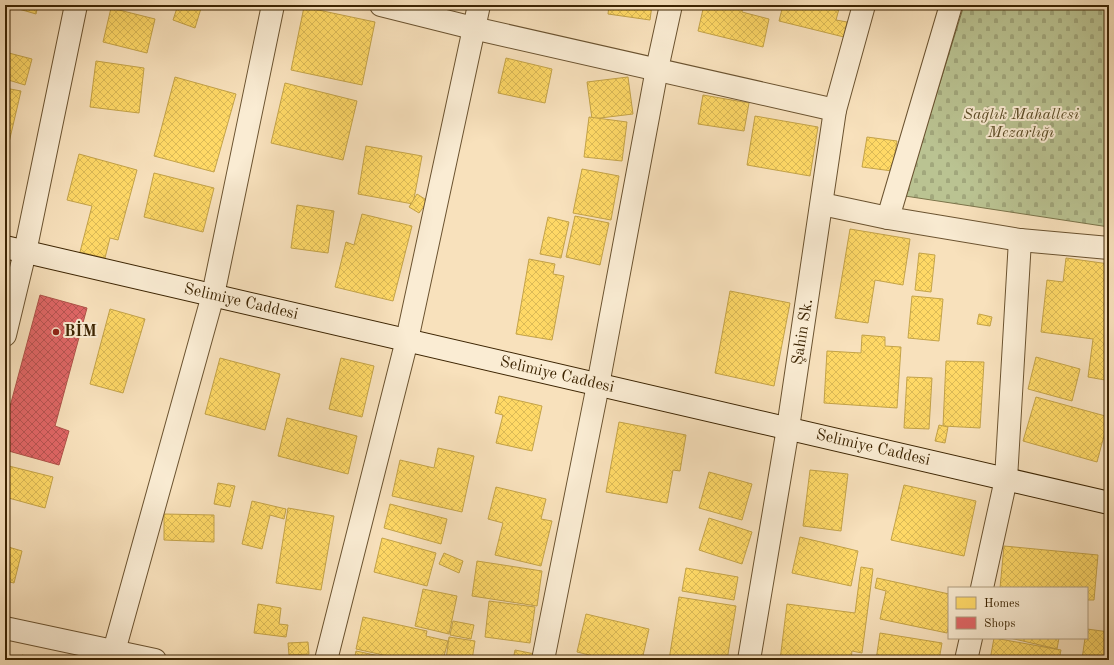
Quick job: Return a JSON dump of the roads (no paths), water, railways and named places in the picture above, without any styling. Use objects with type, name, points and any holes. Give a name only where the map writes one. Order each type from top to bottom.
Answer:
[{"type":"street","points":[[5,335],[15,249],[76,5]]},
{"type":"street","points":[[114,651],[213,295],[273,5]]},
{"type":"street","points":[[381,5],[473,28],[835,110]]},
{"type":"street","points":[[326,660],[407,340],[479,5]]},
{"type":"street","points":[[543,660],[598,385],[657,69],[671,5]]},
{"type":"street","name":"Şahin Sk.","points":[[749,660],[788,428],[835,110],[864,5]]},
{"type":"street","points":[[888,218],[951,5]]},
{"type":"street","points":[[822,204],[888,218],[1020,240],[1109,248]]},
{"type":"street","points":[[982,587],[1006,479],[1020,240]]},
{"type":"street","name":"Selimiye Caddesi","points":[[15,249],[1109,503]]},
{"type":"street","points":[[5,628],[155,660]]},
{"type":"street","points":[[966,660],[971,639]]},
{"type":"place","name":"BİM","points":[[56,332]]},
{"type":"park label","name":"Sağlık Mahallesi Mezarlığı","points":[[1021,124]]}]
